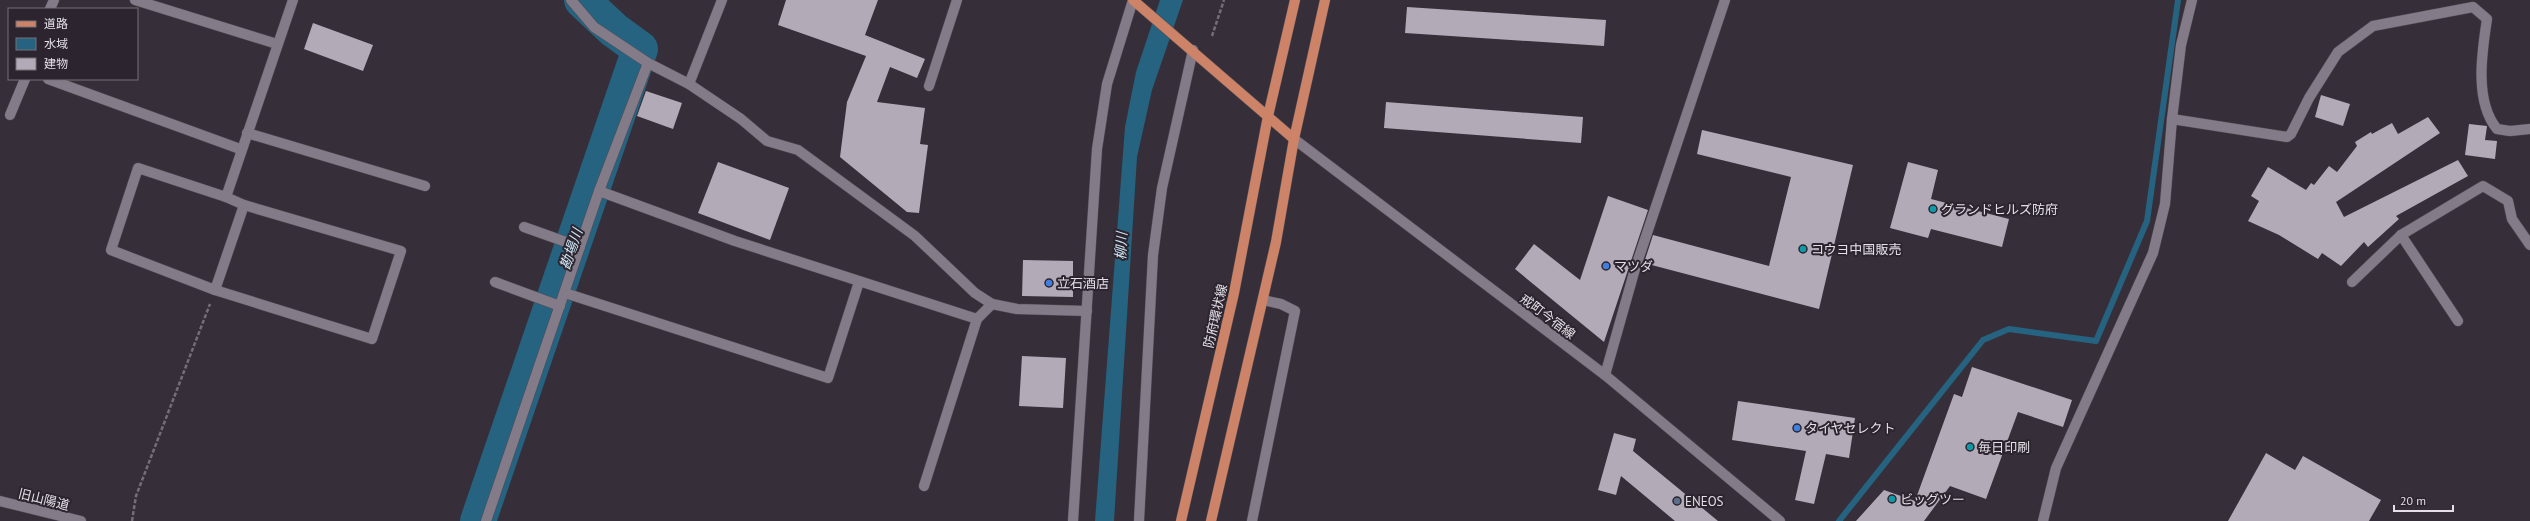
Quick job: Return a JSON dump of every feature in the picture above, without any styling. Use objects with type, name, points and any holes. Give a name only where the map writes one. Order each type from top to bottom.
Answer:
[{"type":"main road","points":[[1133,0],[1193,50],[1294,139]]},
{"type":"main road","name":"防府環状線","points":[[1182,521],[1234,293],[1268,116],[1295,0]]},
{"type":"main road","points":[[1211,521],[1263,300],[1294,139],[1325,0]]},
{"type":"street","points":[[135,0],[277,44]]},
{"type":"street","points":[[226,196],[240,149],[247,133],[293,0]]},
{"type":"street","points":[[571,0],[594,27],[648,63],[689,84],[741,119],[767,141],[798,150],[915,236],[975,293],[992,304],[1017,309],[1087,311]]},
{"type":"street","points":[[689,84],[722,0]]},
{"type":"street","points":[[929,86],[957,0]]},
{"type":"street","points":[[1074,521],[1097,149],[1107,84],[1133,0]]},
{"type":"street","points":[[1605,376],[1635,269],[1725,0]]},
{"type":"street","points":[[2043,521],[2056,468],[2153,253],[2165,204],[2172,119],[2181,45],[2192,0]]},
{"type":"street","points":[[2172,119],[2287,137],[2291,134],[2309,98],[2338,52],[2373,26],[2472,7],[2487,19],[2480,67],[2489,119],[2497,129],[2510,131],[2530,129]]},
{"type":"street","points":[[1139,521],[1153,254],[1162,188],[1193,50]]},
{"type":"street","points":[[486,521],[599,191],[648,63]]},
{"type":"street","points":[[10,115],[25,80]]},
{"type":"street","points":[[51,80],[240,149]]},
{"type":"street","points":[[247,133],[425,186]]},
{"type":"street","name":"戒町今宿線","points":[[1294,139],[1605,376],[1780,521]]},
{"type":"street","points":[[138,168],[226,196],[244,205],[401,251],[372,339],[215,290],[111,250],[138,168]]},
{"type":"street","points":[[2352,282],[2401,234],[2484,186],[2508,201],[2512,219],[2529,243]]},
{"type":"street","points":[[599,191],[735,241],[977,319]]},
{"type":"street","points":[[215,290],[244,205]]},
{"type":"street","points":[[524,227],[580,247]]},
{"type":"street","points":[[2401,234],[2458,321]]},
{"type":"street","points":[[495,282],[560,306]]},
{"type":"street","points":[[565,293],[828,378],[859,282]]},
{"type":"street","points":[[1252,521],[1295,312],[1281,304],[1263,300]]},
{"type":"street","points":[[924,486],[977,319],[992,304]]},
{"type":"street","name":"旧山陽道","points":[[0,501],[81,521]]},
{"type":"path","points":[[1212,36],[1224,0]]},
{"type":"path","points":[[132,521],[136,496],[215,290]]},
{"type":"water","name":"柳川","points":[[1160,0],[1183,0],[1152,90],[1137,157],[1114,521],[1095,521],[1125,127],[1136,72]]},
{"type":"building","points":[[786,0],[878,0],[865,35],[925,59],[917,78],[890,67],[877,102],[925,108],[920,144],[928,145],[919,213],[907,212],[840,157],[847,102],[866,56],[778,25]]},
{"type":"building","points":[[1407,7],[1606,20],[1604,46],[1405,33]]},
{"type":"building","points":[[313,23],[373,45],[363,71],[304,49]]},
{"type":"building","points":[[646,91],[682,103],[673,129],[637,116]]},
{"type":"building","points":[[2321,95],[2350,104],[2343,126],[2315,117]]},
{"type":"building","points":[[1386,102],[1583,117],[1581,143],[1384,128]]},
{"type":"building","points":[[2428,117],[2440,133],[2336,202],[2344,217],[2458,160],[2468,176],[2396,216],[2399,219],[2368,247],[2364,242],[2341,266],[2322,253],[2318,259],[2279,235],[2248,221],[2259,201],[2251,196],[2268,167],[2306,190],[2311,183],[2314,185],[2329,166],[2337,172],[2357,146],[2355,142],[2371,132],[2372,134],[2392,123],[2398,134]]},
{"type":"building","points":[[2469,124],[2487,126],[2485,140],[2497,141],[2495,159],[2465,155]]},
{"type":"building","points":[[1702,130],[1853,165],[1819,309],[1644,263],[1653,235],[1769,266],[1791,177],[1697,154]]},
{"type":"building","points":[[718,162],[789,188],[770,240],[698,213]]},
{"type":"building","name":"グランドヒルズ防府","points":[[1908,162],[1938,170],[1931,199],[2009,219],[2002,247],[1931,229],[1928,238],[1890,228]]},
{"type":"building","points":[[1608,196],[1648,210],[1604,342],[1515,269],[1534,244],[1580,280]]},
{"type":"building","points":[[1023,260],[1073,261],[1073,297],[1022,296]]},
{"type":"building","points":[[1022,356],[1066,358],[1063,408],[1019,406]]},
{"type":"building","points":[[1972,367],[2072,400],[2063,427],[2018,412],[1986,499],[1950,486],[1924,521],[1856,521],[1884,490],[1915,501],[1954,394],[1962,397]]},
{"type":"building","points":[[1738,401],[1855,418],[1849,458],[1826,454],[1814,504],[1795,500],[1806,451],[1732,440]]},
{"type":"building","points":[[1614,433],[1636,439],[1633,451],[1718,521],[1675,521],[1621,476],[1616,495],[1598,490]]},
{"type":"building","points":[[2266,453],[2295,470],[2303,456],[2381,500],[2369,521],[2228,521]]},
{"type":"waterway","name":"勘場川","points":[[478,521],[640,49],[614,30],[582,0]]},
{"type":"waterway","points":[[1839,521],[1983,340],[2009,329],[2096,341],[2147,221],[2178,0]]},
{"type":"place","name":"グランドヒルズ防府","points":[[1933,209]]},
{"type":"place","name":"コウヨ中国販売","points":[[1803,249]]},
{"type":"place","name":"マツダ","points":[[1606,266]]},
{"type":"place","name":"立石酒店","points":[[1049,283]]},
{"type":"place","name":"タイヤセレクト","points":[[1797,428]]},
{"type":"place","name":"毎日印刷","points":[[1970,447]]},
{"type":"place","name":"ビッグツー","points":[[1892,499]]},
{"type":"place","name":"ENEOS","points":[[1677,501]]}]
